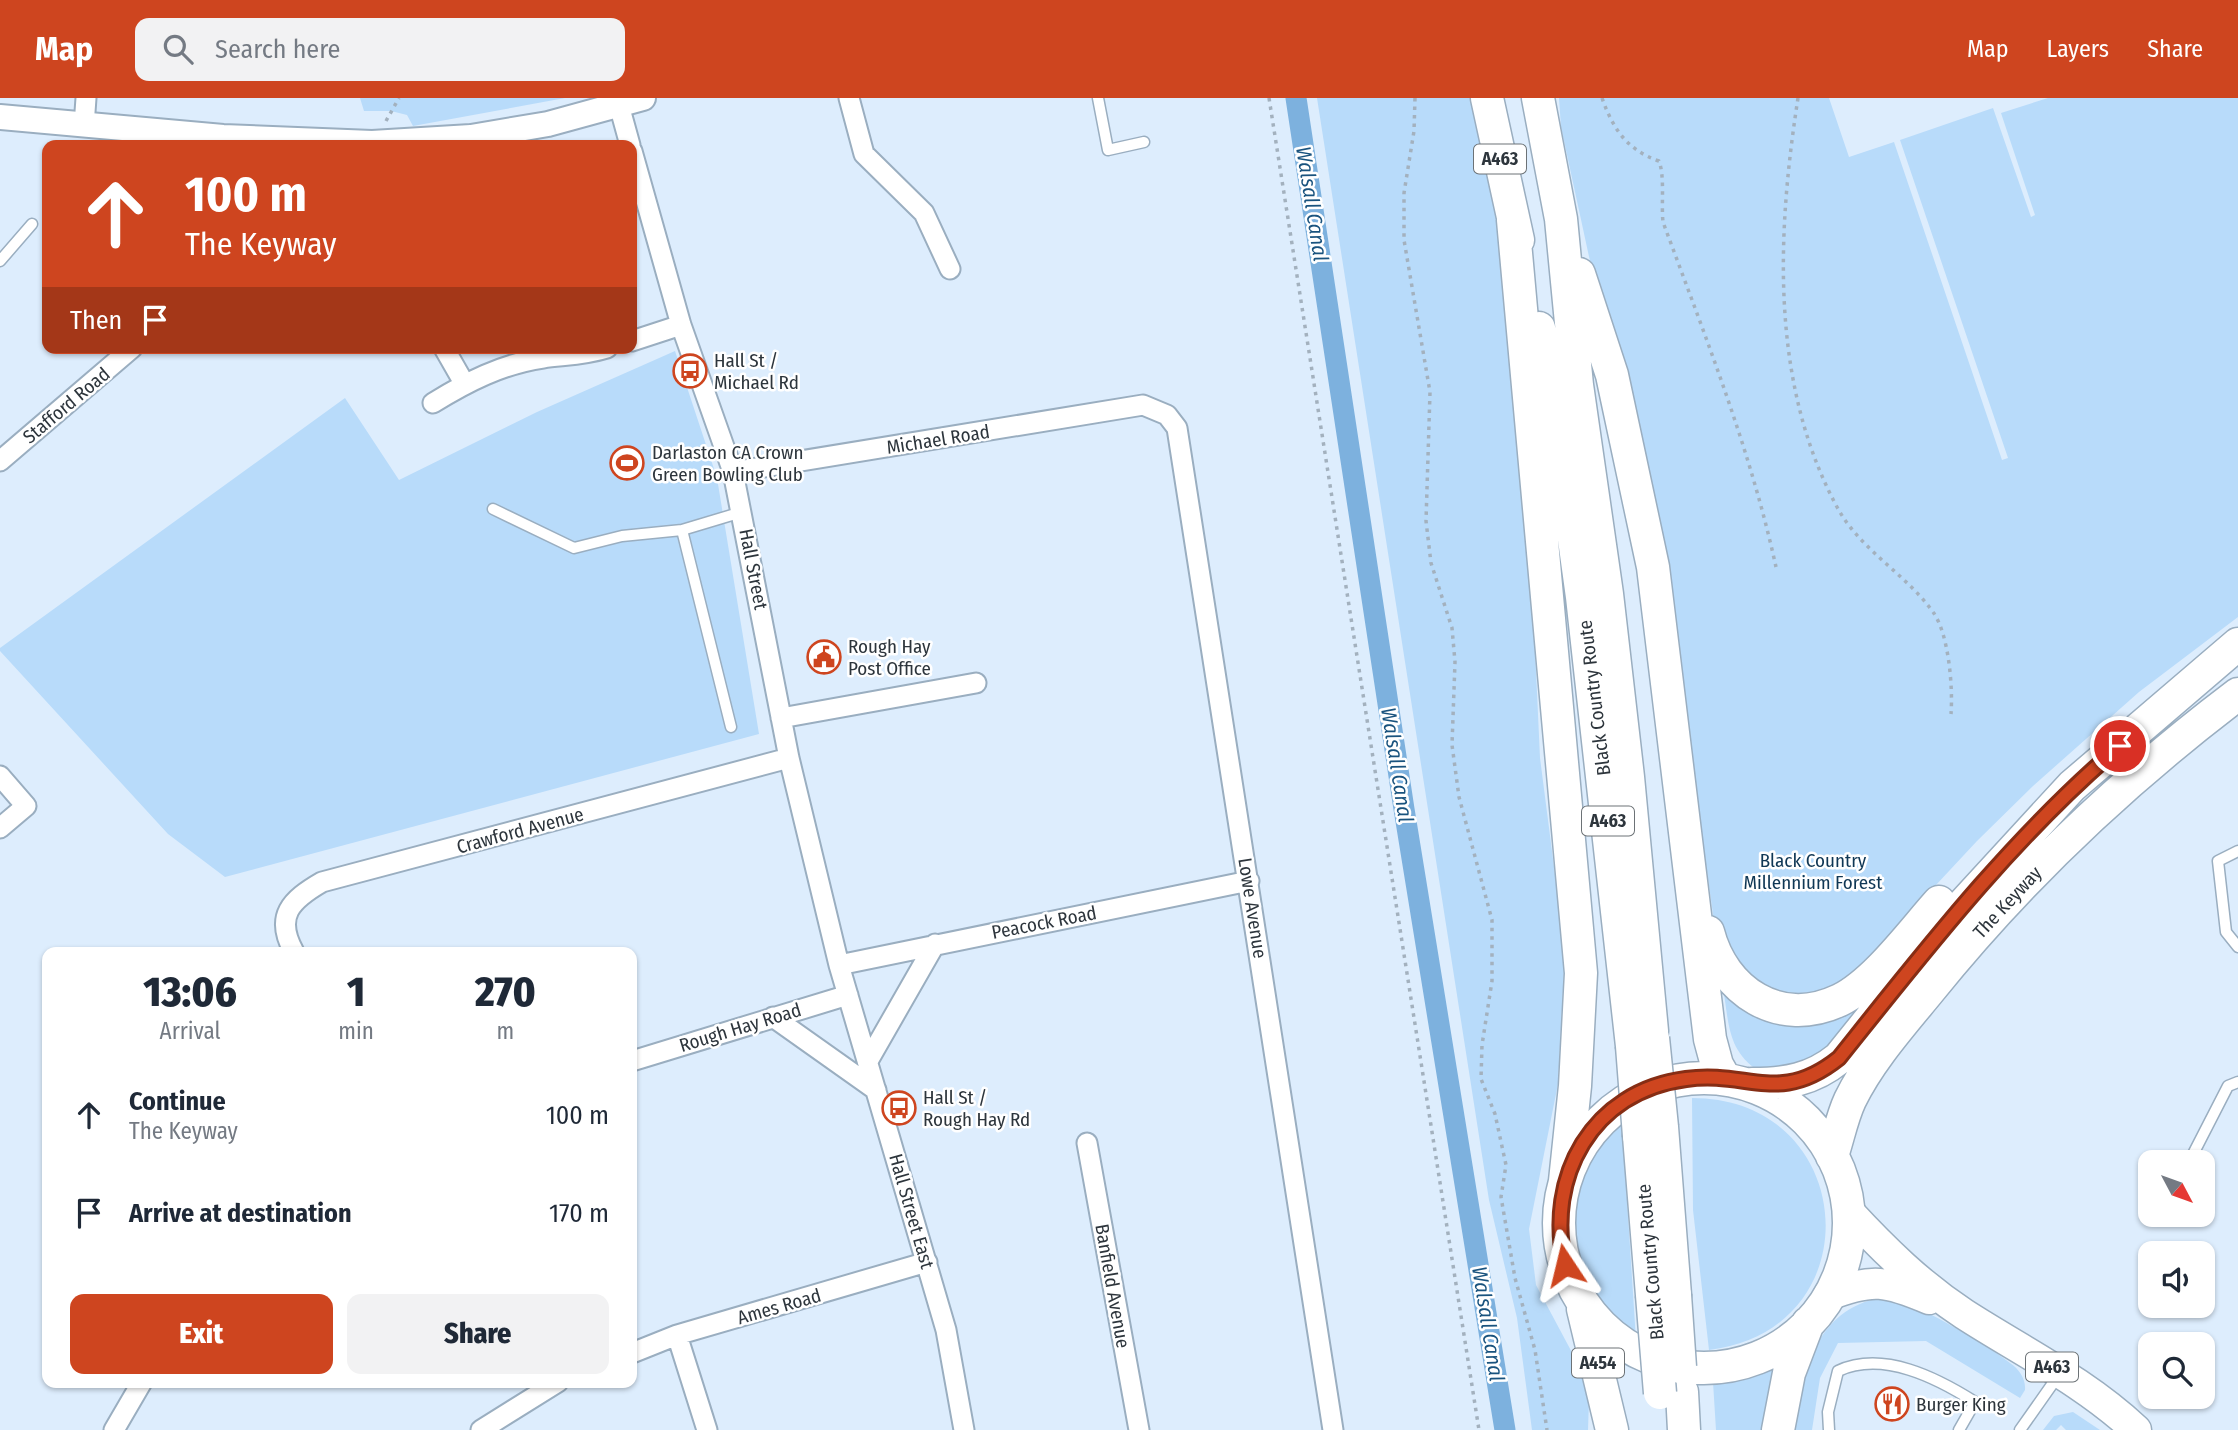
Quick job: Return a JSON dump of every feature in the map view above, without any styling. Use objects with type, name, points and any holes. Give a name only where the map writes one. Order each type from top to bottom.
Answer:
[{"type":"highway","name":"Black Country Route","points":[[1487,98],[1554,394],[1599,744],[1642,1042]]},
{"type":"highway","name":"Black Country Route","points":[[1538,98],[1561,219],[1577,385],[1607,594],[1628,778],[1642,1042],[1671,1392],[1684,1430]]},
{"type":"highway","points":[[1513,220],[1581,973],[1575,1086],[1560,1207],[1560,1244],[1565,1265],[1580,1298],[1595,1319],[1620,1341],[1640,1353],[1679,1365],[1707,1367],[1743,1362],[1777,1348],[1809,1322],[1829,1296],[1845,1252],[1848,1212],[1843,1184],[1832,1156],[1802,1116],[1783,1101],[1736,1082],[1717,1065],[1710,1038],[1653,567],[1612,375],[1561,219]]},
{"type":"highway","name":"The Keyway","points":[[1565,1181],[1585,1140],[1600,1121],[1630,1098],[1678,1080],[1789,1084],[1826,1069],[1839,1058],[1958,911],[2072,786],[2238,644]]},
{"type":"highway","name":"The Keyway","points":[[1832,1156],[1849,1101],[1898,1028],[1946,969],[2023,883],[2108,800],[2238,694]]},
{"type":"highway","points":[[1691,866],[1712,949],[1727,975],[1740,989],[1755,1000],[1782,1008],[1825,1005],[1842,999],[1880,968],[1967,870],[2020,820],[2072,786]]},
{"type":"highway","name":"A454","points":[[1580,1298],[1600,1371],[1612,1430]]},
{"type":"highway","points":[[1778,1430],[1789,1373],[1809,1322]]},
{"type":"highway","name":"Black Country Route","points":[[1662,1430],[1671,1392]]},
{"type":"main road","points":[[1848,1212],[1906,1270],[1962,1312]]},
{"type":"main road","points":[[1829,1296],[1860,1283],[1880,1282],[1962,1312]]},
{"type":"main road","name":"A463","points":[[1962,1312],[2105,1401],[2136,1430]]},
{"type":"street","points":[[84,127],[86,98]]},
{"type":"street","points":[[428,140],[471,137],[548,124],[643,98]]},
{"type":"street","points":[[849,98],[864,154],[925,213],[950,269]]},
{"type":"street","points":[[619,104],[629,140]]},
{"type":"street","points":[[0,117],[84,127],[303,140]]},
{"type":"street","name":"Hall Street","points":[[637,169],[681,325],[733,472],[743,512],[789,758],[848,995]]},
{"type":"street","points":[[637,339],[681,325]]},
{"type":"street","name":"Stafford Road","points":[[0,461],[125,354]]},
{"type":"street","points":[[447,354],[464,383]]},
{"type":"street","points":[[433,403],[464,383],[508,365],[568,354]]},
{"type":"street","name":"Michael Road","points":[[733,472],[1143,405]]},
{"type":"street","name":"Lowe Avenue","points":[[1143,405],[1167,415],[1177,428],[1333,1430]]},
{"type":"street","points":[[781,718],[976,683]]},
{"type":"street","name":"Crawford Avenue","points":[[290,945],[285,917],[296,898],[322,882],[789,758]]},
{"type":"street","points":[[0,776],[26,806],[0,828]]},
{"type":"street","name":"Peacock Road","points":[[839,965],[1249,881]]},
{"type":"street","points":[[868,1061],[935,944]]},
{"type":"street","name":"Hall Street East","points":[[848,995],[946,1330],[964,1430]]},
{"type":"street","name":"Rough Hay Road","points":[[637,1058],[848,995]]},
{"type":"street","points":[[773,1017],[876,1090]]},
{"type":"street","name":"Banfield Avenue","points":[[1087,1143],[1139,1430]]},
{"type":"street","name":"Ames Road","points":[[637,1351],[677,1335],[927,1262]]},
{"type":"street","points":[[677,1335],[707,1430]]},
{"type":"street","points":[[114,1430],[138,1388]]},
{"type":"street","points":[[481,1430],[548,1388]]},
{"type":"lane","points":[[1098,98],[1108,150],[1144,142]]},
{"type":"lane","points":[[0,261],[32,224]]},
{"type":"lane","points":[[493,509],[574,548],[622,536],[682,530],[743,512]]},
{"type":"lane","points":[[682,530],[731,727]]},
{"type":"lane","points":[[2238,851],[2218,861],[2226,932],[2238,947]]},
{"type":"lane","points":[[2195,1150],[2228,1086],[2238,1082]]},
{"type":"lane","points":[[1829,1430],[1828,1412],[1838,1371],[1849,1366],[1866,1364],[1925,1374],[1975,1402],[1959,1430]]},
{"type":"lane","points":[[2020,1430],[2061,1373]]},
{"type":"path","points":[[1269,98],[1479,1430]]},
{"type":"path","points":[[1415,98],[1414,131],[1404,193],[1404,240],[1430,392],[1426,521],[1431,564],[1452,628],[1455,662],[1452,746],[1459,796],[1492,920],[1492,981],[1482,1045],[1481,1079],[1495,1114],[1506,1165],[1501,1197],[1515,1278],[1535,1350],[1548,1430]]},
{"type":"path","points":[[1602,98],[1610,120],[1628,145],[1659,161],[1663,170],[1660,193],[1662,222],[1729,398],[1752,471],[1776,567]]},
{"type":"path","points":[[1798,98],[1790,150],[1784,235],[1785,318],[1791,379],[1813,455],[1837,508],[1856,535],[1935,614],[1953,678],[1951,714]]},
{"type":"green space","points":[[360,98],[565,98],[413,126],[407,115],[391,111],[364,111]]},
{"type":"green space","points":[[1317,98],[1477,98],[1503,246],[1533,605],[1540,758],[1565,952],[1558,1084],[1529,1229],[1536,1285],[1576,1360],[1589,1400],[1588,1430],[1532,1430],[1517,1318],[1489,1200]]},
{"type":"green space","name":"Black Country Millennium Forest","points":[[1559,98],[1829,98],[1849,157],[1894,142],[2002,460],[2008,458],[1900,140],[1993,108],[2031,217],[2035,215],[2001,113],[2048,98],[2238,98],[2238,617],[2139,692],[2033,786],[1977,841],[1839,989],[1786,998],[1740,974],[1714,921],[1673,632],[1561,127]]},
{"type":"green space","points":[[675,351],[717,478],[759,734],[225,877],[168,834],[0,651],[0,648],[345,398],[399,480],[537,412]]},
{"type":"green space","points":[[1723,988],[1739,1004],[1876,988],[1818,1060],[1759,1071],[1735,1045]]},
{"type":"green space","points":[[1692,1098],[1747,1108],[1788,1135],[1815,1172],[1825,1217],[1821,1261],[1800,1302],[1763,1333],[1709,1350],[1693,1210]]},
{"type":"green space","points":[[1622,1122],[1636,1340],[1609,1319],[1589,1293],[1577,1265],[1572,1235],[1575,1205],[1584,1175],[1600,1147]]},
{"type":"green space","points":[[1875,1299],[1892,1299],[1918,1308],[1970,1336],[2000,1356],[2016,1368],[2023,1378],[2025,1390],[2020,1398],[1926,1341],[1838,1343],[1820,1378],[1812,1430],[1790,1430],[1806,1369],[1824,1333],[1837,1318],[1854,1307]]},
{"type":"green space","points":[[1789,1349],[1767,1430],[1716,1430],[1713,1382],[1751,1371]]},
{"type":"green space","points":[[2073,1412],[2100,1430],[2066,1430],[2061,1425],[2056,1430],[2043,1430],[2054,1416]]},
{"type":"waterway","name":"Walsall Canal","points":[[1296,98],[1404,809],[1505,1430]]},
{"type":"place","name":"Hall St / Michael Rd","points":[[690,371]]},
{"type":"place","name":"Darlaston CA Crown Green Bowling Club","points":[[627,463]]},
{"type":"place","name":"Rough Hay Post Office","points":[[824,657]]},
{"type":"place","name":"Hall St / Rough Hay Rd","points":[[899,1108]]},
{"type":"place","name":"Burger King","points":[[1892,1404]]},
{"type":"route","points":[[1565,1265],[1559,1228],[1565,1181],[1574,1158],[1600,1121],[1630,1098],[1649,1088],[1670,1082],[1707,1077],[1746,1084],[1789,1084],[1826,1069],[1839,1058],[1958,911],[2072,786],[2120,746]]}]
